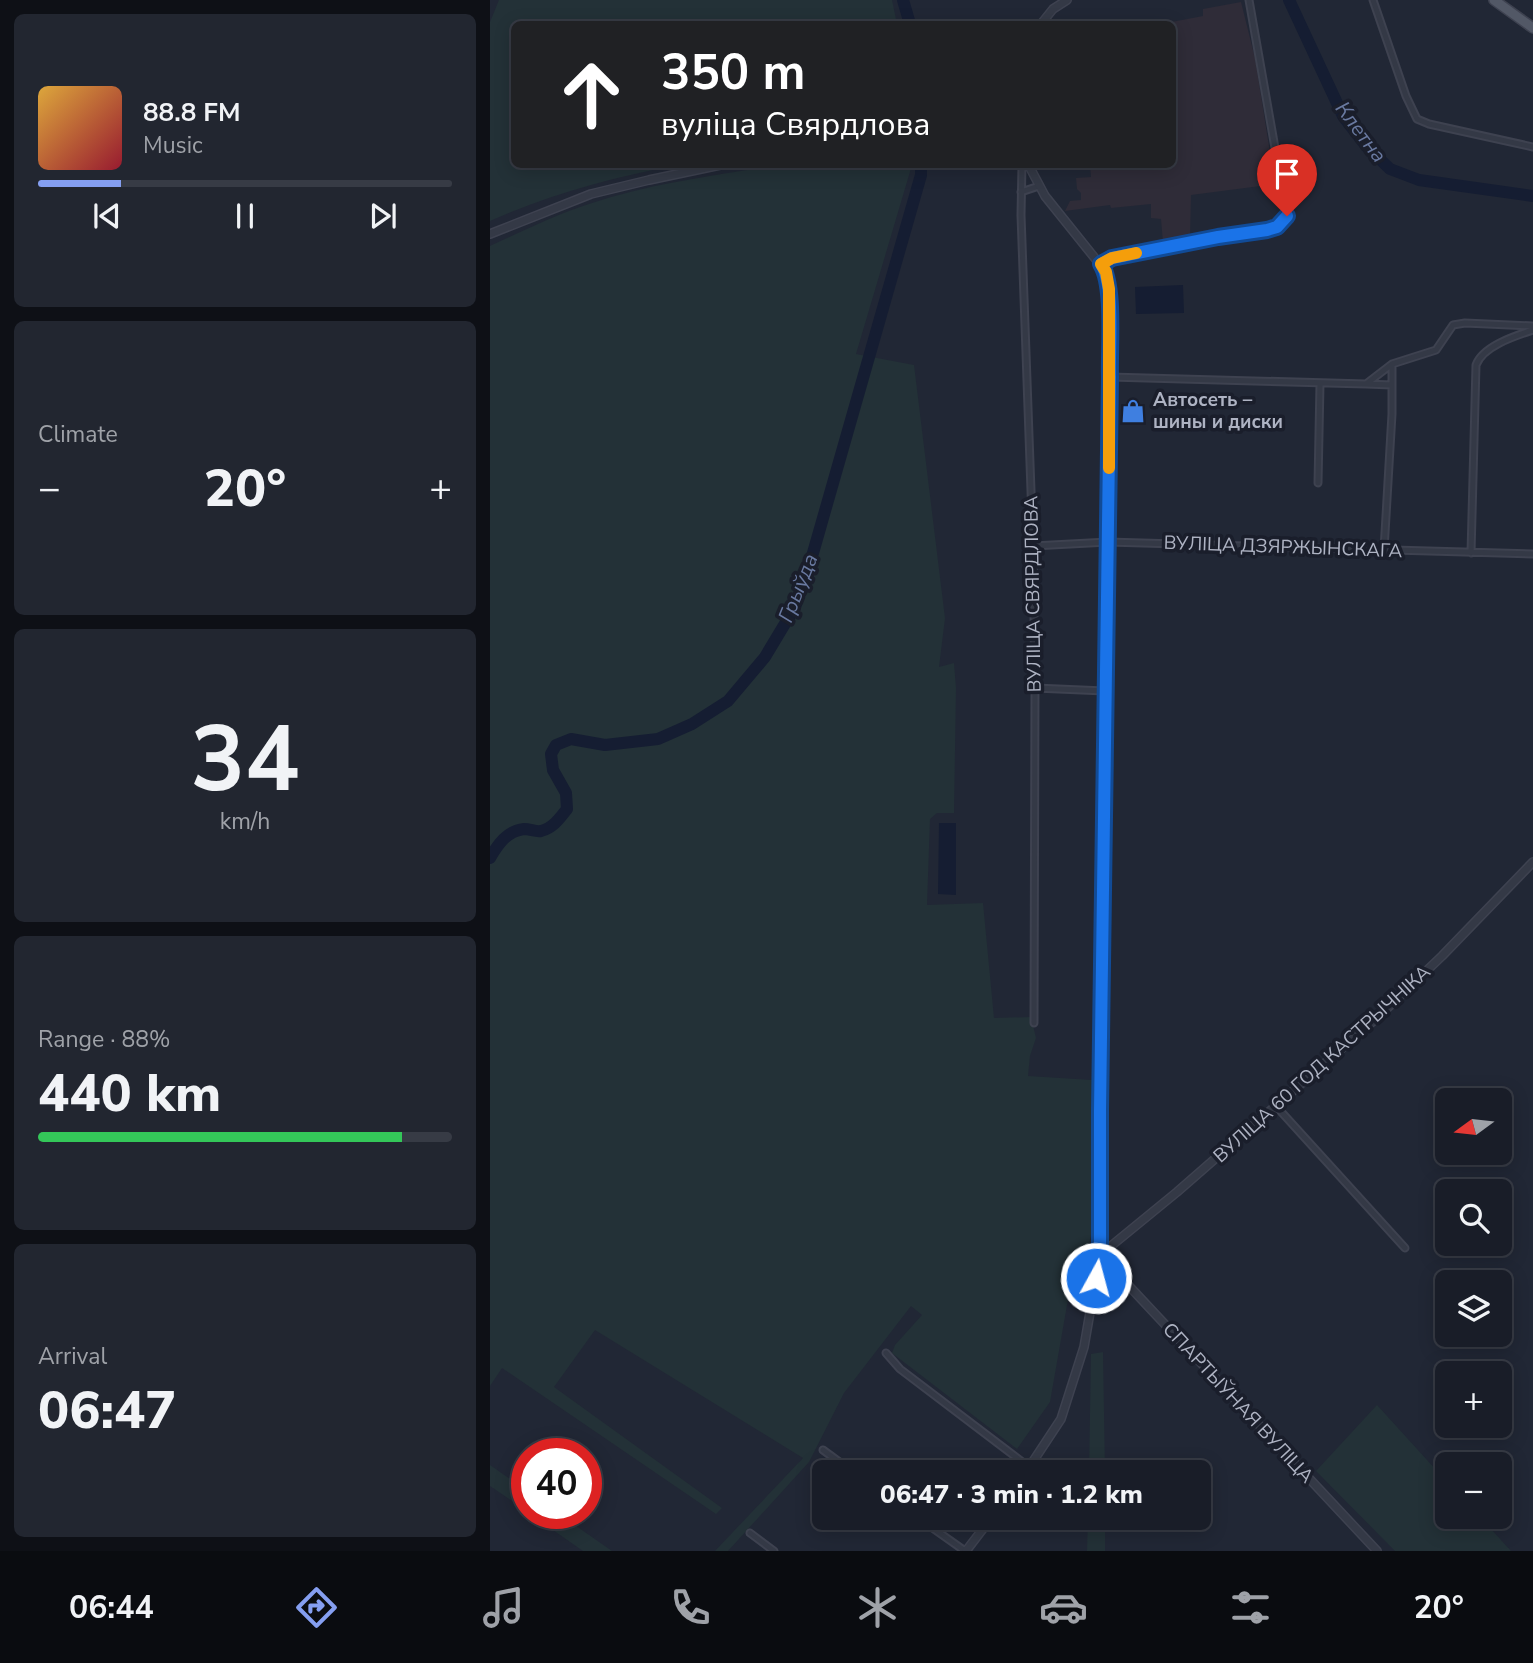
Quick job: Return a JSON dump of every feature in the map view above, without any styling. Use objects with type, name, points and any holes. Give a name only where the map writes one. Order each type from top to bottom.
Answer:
[{"type":"main road","points":[[1494,0],[1533,28]]},
{"type":"street","points":[[1043,21],[1053,9],[1067,0]]},
{"type":"street","points":[[1101,264],[1112,258],[1267,230],[1277,227],[1287,216],[1249,0]]},
{"type":"street","points":[[1374,0],[1406,96],[1417,119],[1533,147]]},
{"type":"street","points":[[490,234],[591,194],[706,168]]},
{"type":"street","name":"ВУЛІЦА СВЯРДЛОВА","points":[[1022,168],[1033,546],[1034,1023]]},
{"type":"street","points":[[1030,168],[1039,186],[1106,272],[1109,289],[1110,377],[1100,1255],[1084,1347],[1061,1419],[1034,1460]]},
{"type":"street","points":[[1021,192],[1039,186]]},
{"type":"street","points":[[1366,384],[1391,364],[1436,350],[1453,325],[1465,323],[1533,328]]},
{"type":"street","points":[[1472,553],[1476,365],[1479,356],[1533,328]]},
{"type":"street","points":[[1384,550],[1391,364]]},
{"type":"street","points":[[1110,377],[1392,385]]},
{"type":"street","points":[[1318,483],[1320,384]]},
{"type":"street","name":"ВУЛІЦА ДЗЯРЖЫНСКАГА","points":[[1033,546],[1108,542],[1533,554]]},
{"type":"street","points":[[1035,688],[1105,691]]},
{"type":"street","name":"ВУЛІЦА 60 ГОД КАСТРЫЧНІКА","points":[[1100,1255],[1177,1192],[1379,1016],[1450,948],[1533,862]]},
{"type":"street","points":[[1275,1105],[1405,1248]]},
{"type":"street","name":"СПАРТЫЎНАЯ ВУЛІЦА","points":[[1100,1255],[1377,1551]]},
{"type":"street","points":[[886,1353],[901,1369],[1017,1460]]},
{"type":"street","points":[[823,1450],[837,1460]]},
{"type":"street","points":[[935,1530],[965,1551],[982,1530]]},
{"type":"street","points":[[750,1533],[774,1551]]},
{"type":"shaded area","points":[[499,0],[892,0],[896,21],[511,21],[511,168],[664,168],[582,187],[490,221],[490,22]]},
{"type":"shaded area","points":[[1241,2],[1255,58],[1275,184],[1191,195],[1190,239],[1163,243],[1161,219],[1151,218],[1151,204],[1111,208],[1110,205],[1065,211],[1070,201],[1081,200],[1076,178],[1091,177],[1090,168],[1176,168],[1176,21],[1203,16],[1203,9]]},
{"type":"shaded area","points":[[761,168],[911,168],[856,354],[914,365],[945,618],[939,667],[954,663],[954,813],[937,813],[930,819],[927,905],[983,903],[994,1018],[1031,1017],[1036,1038],[1030,1056],[1028,1076],[1092,1080],[1091,1235],[1089,1244],[1083,1249],[1073,1271],[1050,1402],[1017,1449],[892,1353],[895,1345],[922,1315],[911,1306],[844,1393],[809,1462],[728,1551],[715,1551],[803,1458],[595,1330],[554,1387],[722,1508],[716,1514],[502,1368],[490,1386],[490,246],[589,204],[684,180]]},
{"type":"shaded area","points":[[1103,1352],[1105,1460],[1089,1460],[1091,1354]]},
{"type":"shaded area","points":[[1377,1405],[1435,1469],[1435,1529],[1491,1529],[1511,1551],[1395,1551],[1316,1471]]},
{"type":"shaded area","points":[[490,1465],[511,1480],[511,1500],[490,1486]]},
{"type":"shaded area","points":[[551,1529],[580,1529],[612,1551],[583,1551]]},
{"type":"shaded area","points":[[1088,1530],[1105,1530],[1105,1551],[1087,1551]]},
{"type":"water","points":[[1183,285],[1184,313],[1136,314],[1135,287]]},
{"type":"water","points":[[939,823],[956,823],[956,895],[938,894]]},
{"type":"waterway","name":"Грыўда","points":[[903,0],[909,21]]},
{"type":"waterway","name":"Клетна","points":[[1289,0],[1343,116],[1367,147],[1390,169],[1419,180],[1533,196]]},
{"type":"waterway","name":"Грыўда","points":[[490,858],[508,835],[524,829],[545,830],[567,809],[566,793],[553,770],[551,754],[556,745],[571,739],[605,745],[658,739],[692,724],[728,701],[765,657],[795,607],[813,553],[921,168]]},
{"type":"slow traffic","points":[[1109,468],[1109,289],[1106,272],[1101,264],[1112,258],[1136,253]]},
{"type":"place","name":"Автосеть – шины и диски","points":[[1133,411]]},
{"type":"route","points":[[1096,1278],[1100,1255],[1110,377],[1109,289],[1106,272],[1101,264],[1112,258],[1267,230],[1283,223],[1287,216]]}]
